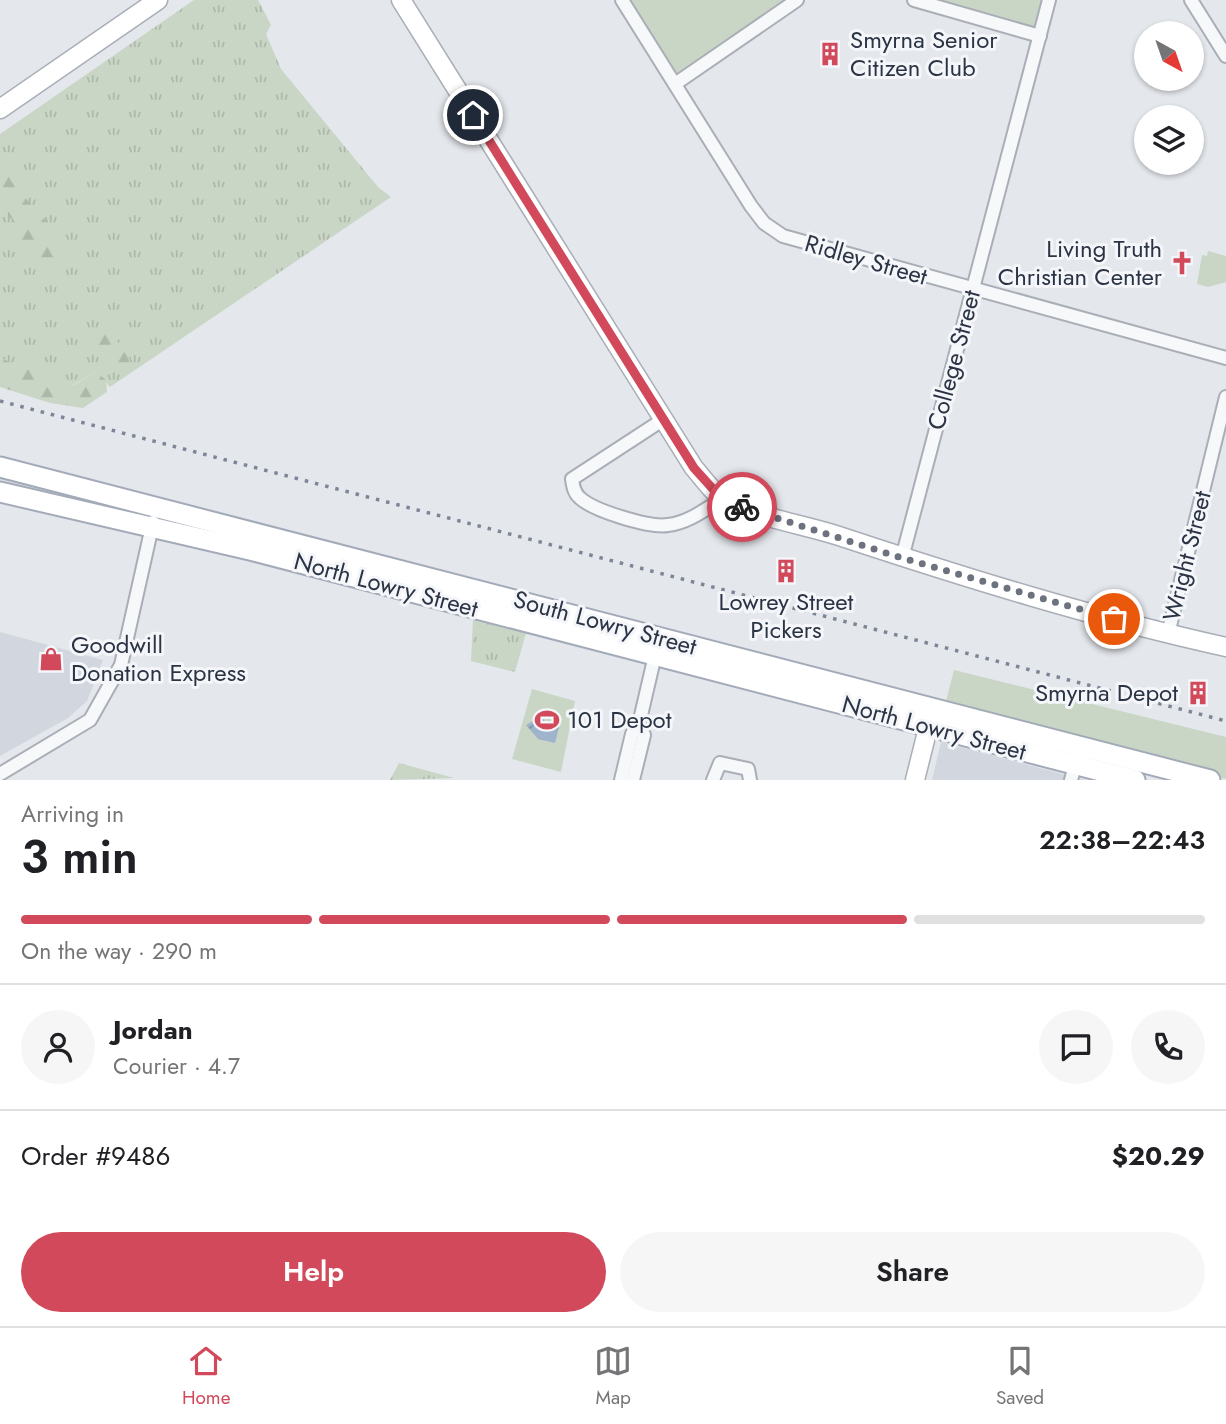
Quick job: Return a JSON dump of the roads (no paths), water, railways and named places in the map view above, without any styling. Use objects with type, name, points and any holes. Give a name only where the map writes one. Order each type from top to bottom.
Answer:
[{"type":"main road","name":"South Lowry Street","points":[[0,467],[157,507],[657,646],[930,718],[1075,764],[1210,780]]},
{"type":"main road","name":"North Lowry Street","points":[[0,492],[657,646]]},
{"type":"main road","points":[[1075,764],[1135,780]]},
{"type":"street","points":[[0,109],[158,0]]},
{"type":"street","points":[[401,0],[694,468],[722,499],[765,516],[836,535],[902,558],[1168,634],[1226,647]]},
{"type":"street","name":"Ridley Street","points":[[622,0],[751,206],[764,223],[783,236],[1226,358]]},
{"type":"street","points":[[675,84],[797,0]]},
{"type":"street","points":[[914,0],[1040,36]]},
{"type":"street","name":"College Street","points":[[902,558],[1049,0]]},
{"type":"street","points":[[1191,0],[1226,56]]},
{"type":"street","name":"Wright Street","points":[[1168,634],[1226,397]]},
{"type":"street","points":[[664,419],[572,479],[573,488],[580,498],[633,519],[668,525],[698,515],[722,499]]},
{"type":"street","points":[[0,774],[90,720],[121,665],[157,507]]},
{"type":"street","points":[[621,780],[632,734],[639,724],[657,646]]},
{"type":"street","points":[[915,780],[930,718]]},
{"type":"street","points":[[633,780],[645,735],[639,724]]},
{"type":"street","points":[[713,780],[720,763],[748,769],[750,780]]},
{"type":"water","points":[[542,716],[545,722],[559,727],[555,743],[538,739],[526,725]]},
{"type":"railway","points":[[0,401],[1226,721]]},
{"type":"place","name":"Smyrna Senior Citizen Club","points":[[830,54]]},
{"type":"place","name":"Living Truth Christian Center","points":[[1182,263]]},
{"type":"place","name":"Lowrey Street Pickers","points":[[786,571]]},
{"type":"place","name":"Goodwill Donation Express","points":[[51,659]]},
{"type":"place","name":"Smyrna Depot","points":[[1198,693]]},
{"type":"place","name":"101 Depot","points":[[547,720]]}]
